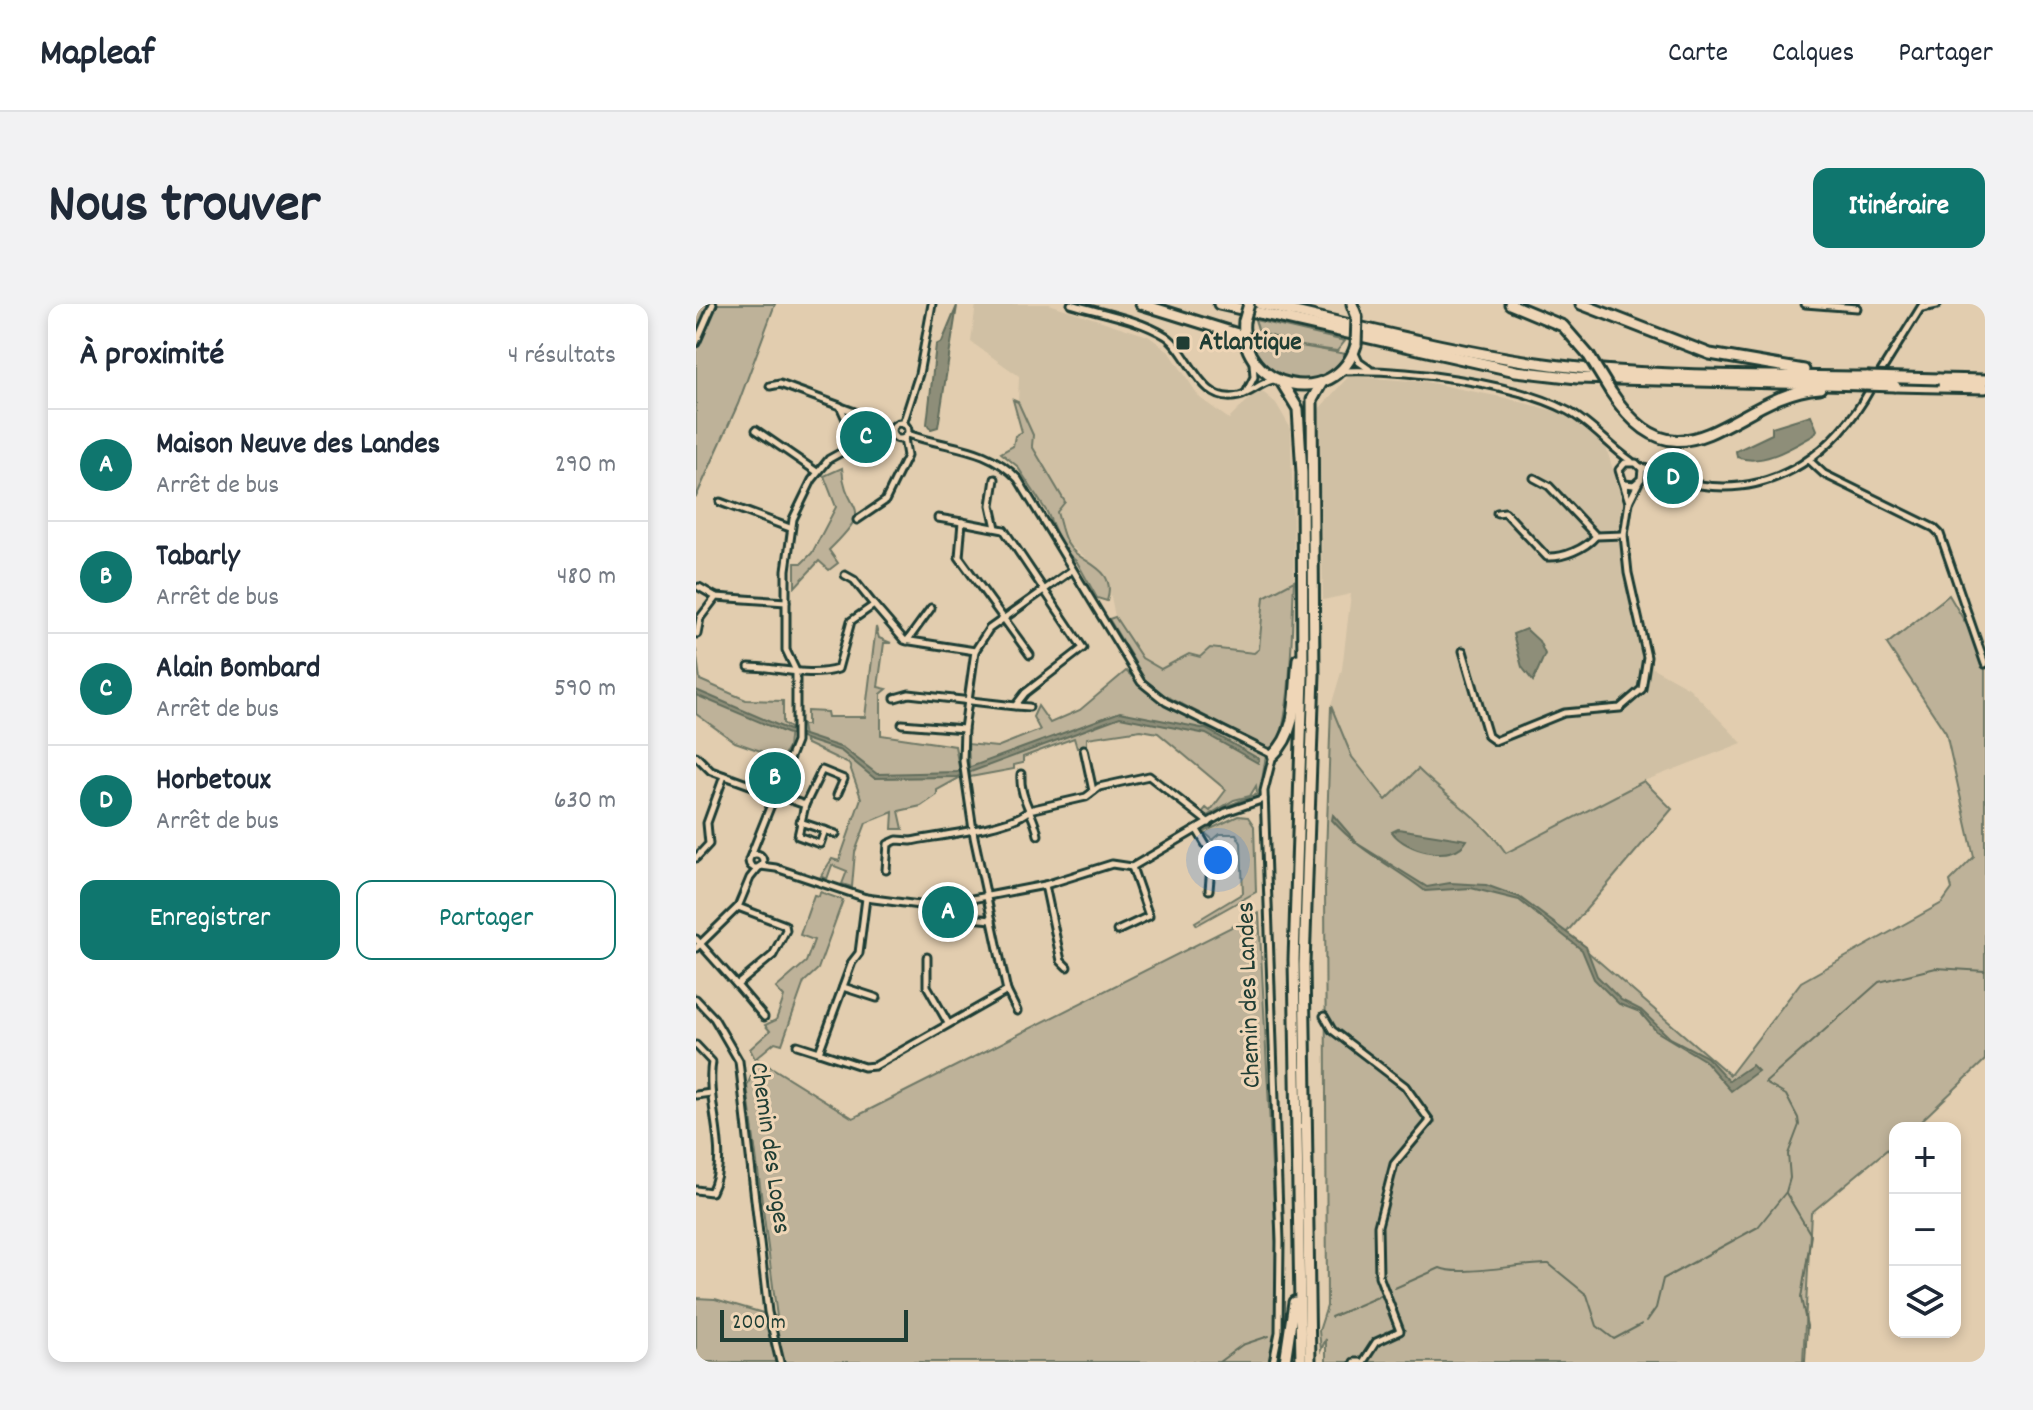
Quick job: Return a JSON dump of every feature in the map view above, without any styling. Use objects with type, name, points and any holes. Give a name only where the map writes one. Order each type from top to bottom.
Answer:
[{"type":"highway","points":[[1141,304],[1244,336]]},
{"type":"highway","points":[[1219,304],[1516,371],[1562,377],[1611,381],[1868,378]]},
{"type":"highway","points":[[1249,304],[1244,336],[1253,362],[1277,381],[1296,403],[1301,435],[1303,649],[1294,960],[1301,1362]]},
{"type":"highway","points":[[1260,304],[1454,349],[1554,365],[1654,372],[1985,380]]},
{"type":"highway","points":[[1510,304],[1563,326],[1589,356],[1611,392],[1639,426],[1665,439],[1685,441],[1714,434],[1791,394],[1817,388],[1857,389],[1868,378]]},
{"type":"highway","points":[[1581,304],[1719,357],[1868,378],[1895,386],[1985,388]]},
{"type":"highway","points":[[1277,381],[1302,386],[1322,382],[1339,371],[1355,348],[1357,310]]},
{"type":"highway","points":[[1313,1362],[1314,1330],[1309,1319],[1304,965],[1314,662],[1312,400],[1322,382]]},
{"type":"highway","points":[[1273,755],[1289,732],[1297,660],[1303,649]]},
{"type":"highway","points":[[1285,1362],[1294,1296],[1299,1287]]},
{"type":"street","points":[[696,343],[713,304]]},
{"type":"street","points":[[857,520],[885,501],[907,456],[903,424],[919,374],[932,304]]},
{"type":"street","points":[[1071,304],[1161,333],[1178,346],[1197,378],[1207,387],[1227,396],[1277,381]]},
{"type":"street","points":[[1805,304],[1857,308]]},
{"type":"street","points":[[1339,371],[1370,370],[1426,375],[1530,396],[1569,412],[1606,437],[1615,448],[1641,467],[1701,485],[1730,486],[1780,476],[1810,461],[1849,423],[1922,306],[1945,304]]},
{"type":"street","points":[[1355,348],[1359,362],[1370,370]]},
{"type":"street","points":[[1246,392],[1254,377],[1253,362]]},
{"type":"street","points":[[770,386],[780,384],[876,420]]},
{"type":"street","points":[[840,406],[858,445]]},
{"type":"street","points":[[892,434],[894,425],[903,424]]},
{"type":"street","points":[[756,430],[817,472]]},
{"type":"street","points":[[750,878],[751,855],[796,734],[796,671],[786,650],[790,528],[817,472],[836,454],[892,434]]},
{"type":"street","points":[[892,434],[897,439],[906,436],[979,450],[1007,467],[1018,479],[1132,671],[1166,702],[1273,755]]},
{"type":"street","points":[[1615,448],[1619,476],[1625,484],[1629,502]]},
{"type":"street","points":[[1620,467],[1631,461]]},
{"type":"street","points":[[1810,461],[1824,474],[1934,528],[1940,534],[1985,664]]},
{"type":"street","points":[[1463,651],[1488,736],[1495,741],[1507,739],[1564,713],[1613,709],[1635,697],[1646,680],[1647,657],[1629,583],[1624,535],[1629,502],[1640,480],[1641,467]]},
{"type":"street","points":[[1625,484],[1657,472]]},
{"type":"street","points":[[1534,478],[1560,496],[1596,536]]},
{"type":"street","points":[[995,479],[991,505],[996,528]]},
{"type":"street","points":[[720,502],[790,528]]},
{"type":"street","points":[[1497,513],[1505,512],[1547,557],[1558,558],[1588,544],[1596,536],[1624,535]]},
{"type":"street","points":[[938,518],[1004,530],[1083,648],[1025,693],[1015,706]]},
{"type":"street","points":[[962,522],[959,557],[1030,655]]},
{"type":"street","points":[[1017,1011],[1007,991],[987,898],[963,761],[964,729],[975,651],[983,635],[1072,570]]},
{"type":"street","points":[[845,575],[854,580],[907,641],[975,651]]},
{"type":"street","points":[[699,587],[716,597],[786,602]]},
{"type":"street","points":[[697,634],[700,618],[716,597]]},
{"type":"street","points":[[749,667],[783,667],[796,671],[838,669],[851,621],[874,605]]},
{"type":"street","points":[[907,641],[931,608]]},
{"type":"street","points":[[895,698],[909,694],[1029,707]]},
{"type":"street","points":[[902,724],[964,729]]},
{"type":"street","points":[[1084,749],[1093,791]]},
{"type":"street","name":"Chemin des Landes","points":[[1273,755],[1264,799],[1280,1241],[1279,1323],[1273,1362]]},
{"type":"street","points":[[696,756],[711,771],[805,805]]},
{"type":"street","points":[[825,830],[820,844],[796,834],[805,805],[822,770],[844,779],[837,795]]},
{"type":"street","points":[[1021,774],[1038,835]]},
{"type":"street","points":[[696,858],[709,844],[707,823],[724,776]]},
{"type":"street","points":[[886,870],[888,844],[897,840],[911,841],[1024,816],[1029,810],[1086,797],[1093,791],[1149,776],[1209,823]]},
{"type":"street","points":[[933,911],[941,905],[1045,885],[1112,864],[1132,867],[1226,812],[1264,799]]},
{"type":"street","points":[[1249,806],[1264,810]]},
{"type":"street","points":[[800,822],[836,834]]},
{"type":"street","points":[[1197,830],[1212,855],[1209,890]]},
{"type":"street","points":[[757,842],[762,857],[760,867],[750,878],[738,907],[698,944],[764,1017]]},
{"type":"street","points":[[751,855],[762,857],[776,868]]},
{"type":"street","points":[[749,863],[776,868],[866,898],[927,906],[948,916],[992,920]]},
{"type":"street","points":[[1117,931],[1149,916],[1132,867]]},
{"type":"street","points":[[1045,885],[1061,961],[1067,967]]},
{"type":"street","points":[[819,1052],[859,953],[866,898]]},
{"type":"street","points":[[737,985],[773,955],[786,930],[785,925],[738,907]]},
{"type":"street","points":[[927,957],[927,986],[948,1023]]},
{"type":"street","points":[[843,987],[877,998]]},
{"type":"street","points":[[797,1045],[870,1067],[1007,991]]},
{"type":"street","name":"Chemin des Loges","points":[[696,999],[714,1018],[739,1061],[768,1312],[780,1362]]},
{"type":"street","points":[[1324,1016],[1332,1030],[1405,1086],[1430,1121],[1394,1164],[1378,1226],[1379,1276],[1400,1331],[1371,1347],[1359,1362]]},
{"type":"street","points":[[696,1045],[712,1062],[711,1093],[720,1171],[711,1192],[696,1190]]},
{"type":"street","points":[[696,1095],[711,1093]]},
{"type":"shaded area","points":[[696,304],[775,304],[738,404],[696,497]]},
{"type":"shaded area","points":[[976,304],[1049,304],[1148,336],[1169,351],[1200,398],[1229,419],[1259,389],[1276,403],[1291,429],[1294,581],[1264,597],[1259,650],[1254,653],[1210,648],[1200,657],[1189,654],[1161,669],[1142,658],[1115,617],[1110,591],[1084,556],[1068,544],[1057,512],[1065,502],[1032,446],[1033,435],[1018,402],[1019,376],[971,342]]},
{"type":"shaded area","points":[[957,306],[938,427],[931,429],[927,424],[936,345],[942,342]]},
{"type":"shaded area","points":[[1255,320],[1345,341],[1337,351],[1301,346],[1346,354],[1334,368],[1320,376],[1305,380],[1290,378],[1264,362],[1254,349],[1249,332],[1296,344],[1259,332]]},
{"type":"shaded area","points":[[1349,376],[1426,382],[1506,398],[1566,414],[1604,441],[1619,489],[1641,488],[1621,542],[1653,668],[1689,688],[1742,743],[1644,781],[1506,853],[1491,830],[1443,794],[1419,769],[1386,800],[1352,757],[1331,706],[1342,669],[1351,594],[1323,600],[1319,409]]},
{"type":"shaded area","points":[[1013,400],[1018,402],[1033,435],[1032,446],[1065,502],[1057,512],[1065,539],[1107,580],[1107,601],[1097,598],[1077,562],[1063,549],[1047,512],[1017,466],[1001,453],[1013,446],[1015,436],[1022,432]]},
{"type":"shaded area","points":[[1811,415],[1817,430],[1806,440],[1767,458],[1737,457],[1736,451],[1772,434],[1772,427]]},
{"type":"shaded area","points":[[842,468],[844,484],[856,515],[853,523],[829,550],[838,563],[829,570],[819,561],[795,587],[795,563],[802,563],[812,553],[836,507],[824,476]]},
{"type":"shaded area","points":[[1294,581],[1288,693],[1281,734],[1275,747],[1267,748],[1162,694],[1146,681],[1109,619],[1115,617],[1142,658],[1161,669],[1189,654],[1200,657],[1210,648],[1254,653],[1259,649],[1264,597]]},
{"type":"shaded area","points":[[1949,595],[1985,656],[1985,1060],[1920,1122],[1889,1122],[1889,1148],[1811,1213],[1803,1362],[1326,1362],[1326,1339],[1321,1350],[1319,1331],[1327,1306],[1325,885],[1331,706],[1352,757],[1386,800],[1418,769],[1476,819],[1506,853],[1644,781],[1672,809],[1566,933],[1730,1075],[1801,982],[1942,903],[1952,889],[1950,881],[1974,857],[1946,733],[1887,644]]},
{"type":"shaded area","points":[[876,627],[879,638],[891,643],[884,643],[878,687],[887,689],[881,694],[881,735],[955,746],[961,777],[937,790],[937,795],[921,806],[899,811],[903,829],[892,829],[893,812],[866,823],[855,852],[852,887],[842,884],[847,871],[832,865],[827,879],[821,876],[832,859],[839,861],[861,798],[849,764],[805,743],[802,725],[807,725],[807,711],[827,712],[828,717],[865,717]]},
{"type":"shaded area","points":[[1526,629],[1539,641],[1545,654],[1533,681],[1522,667],[1513,634]]},
{"type":"shaded area","points":[[696,649],[700,680],[746,700],[783,701],[783,723],[790,728],[788,748],[768,783],[772,755],[735,742],[696,714]]},
{"type":"shaded area","points":[[1126,671],[1159,701],[1266,755],[1260,794],[1255,800],[1224,807],[1257,794],[1256,786],[1250,796],[1234,800],[1207,816],[1202,813],[1206,808],[1210,811],[1226,790],[1158,733],[1141,730],[1087,738],[1087,745],[1077,748],[1074,738],[1023,757],[1023,763],[1014,765],[1014,769],[970,777],[968,744],[997,747],[1040,730],[1033,717],[1038,706],[1050,723],[1080,710]]},
{"type":"shaded area","points":[[696,690],[789,730],[843,748],[877,774],[957,772],[1120,712],[1206,729],[1259,759],[1258,763],[1206,734],[1120,717],[957,777],[874,778],[841,751],[786,733],[696,695]]},
{"type":"shaded area","points":[[1333,815],[1358,844],[1427,887],[1450,883],[1486,885],[1519,897],[1586,947],[1597,976],[1621,1000],[1641,1010],[1670,1038],[1707,1057],[1729,1081],[1752,1065],[1758,1071],[1731,1091],[1704,1060],[1656,1031],[1640,1012],[1619,1004],[1594,979],[1582,950],[1519,900],[1471,888],[1425,891],[1353,841],[1332,820]]},
{"type":"shaded area","points":[[1238,816],[1248,817],[1254,826],[1256,892],[1197,925],[1195,922],[1243,893],[1241,843],[1236,834],[1220,834],[1213,840],[1204,832]]},
{"type":"shaded area","points":[[1398,829],[1467,840],[1452,852],[1430,852],[1398,839],[1392,832]]},
{"type":"shaded area","points":[[820,892],[843,900],[818,969],[804,982],[782,1044],[775,1042],[755,1059],[750,1049],[770,1031],[765,1025],[776,1020],[784,997],[776,988],[806,962],[814,940],[800,935],[814,895],[819,896]]},
{"type":"shaded area","points":[[1259,913],[1276,1244],[1275,1362],[696,1362],[696,1298],[715,1299],[777,1317],[747,1086],[758,1059],[853,1118]]},
{"type":"waterway","points":[[1647,1321],[1656,1308],[1663,1279],[1758,1227],[1786,1192],[1790,1178],[1788,1154],[1799,1125],[1798,1118],[1786,1095],[1765,1083],[1879,982],[1936,968],[1985,971]]},
{"type":"waterway","points":[[1786,1193],[1811,1235],[1801,1298],[1807,1326],[1805,1362]]},
{"type":"waterway","points":[[1395,1288],[1440,1268],[1462,1271],[1549,1264],[1587,1295],[1597,1326],[1614,1339],[1642,1324]]},
{"type":"waterway","points":[[1331,1317],[1380,1296]]},
{"type":"waterway","points":[[1219,1362],[1242,1345],[1269,1336]]},
{"type":"place","name":"Atlantique","points":[[1183,343]]},
{"type":"place","name":"Alain Bombard","points":[[866,437]]},
{"type":"place","name":"Horbetoux","points":[[1673,478]]},
{"type":"place","name":"Tabarly","points":[[775,778]]},
{"type":"place","name":"Maison Neuve des Landes","points":[[948,912]]}]
